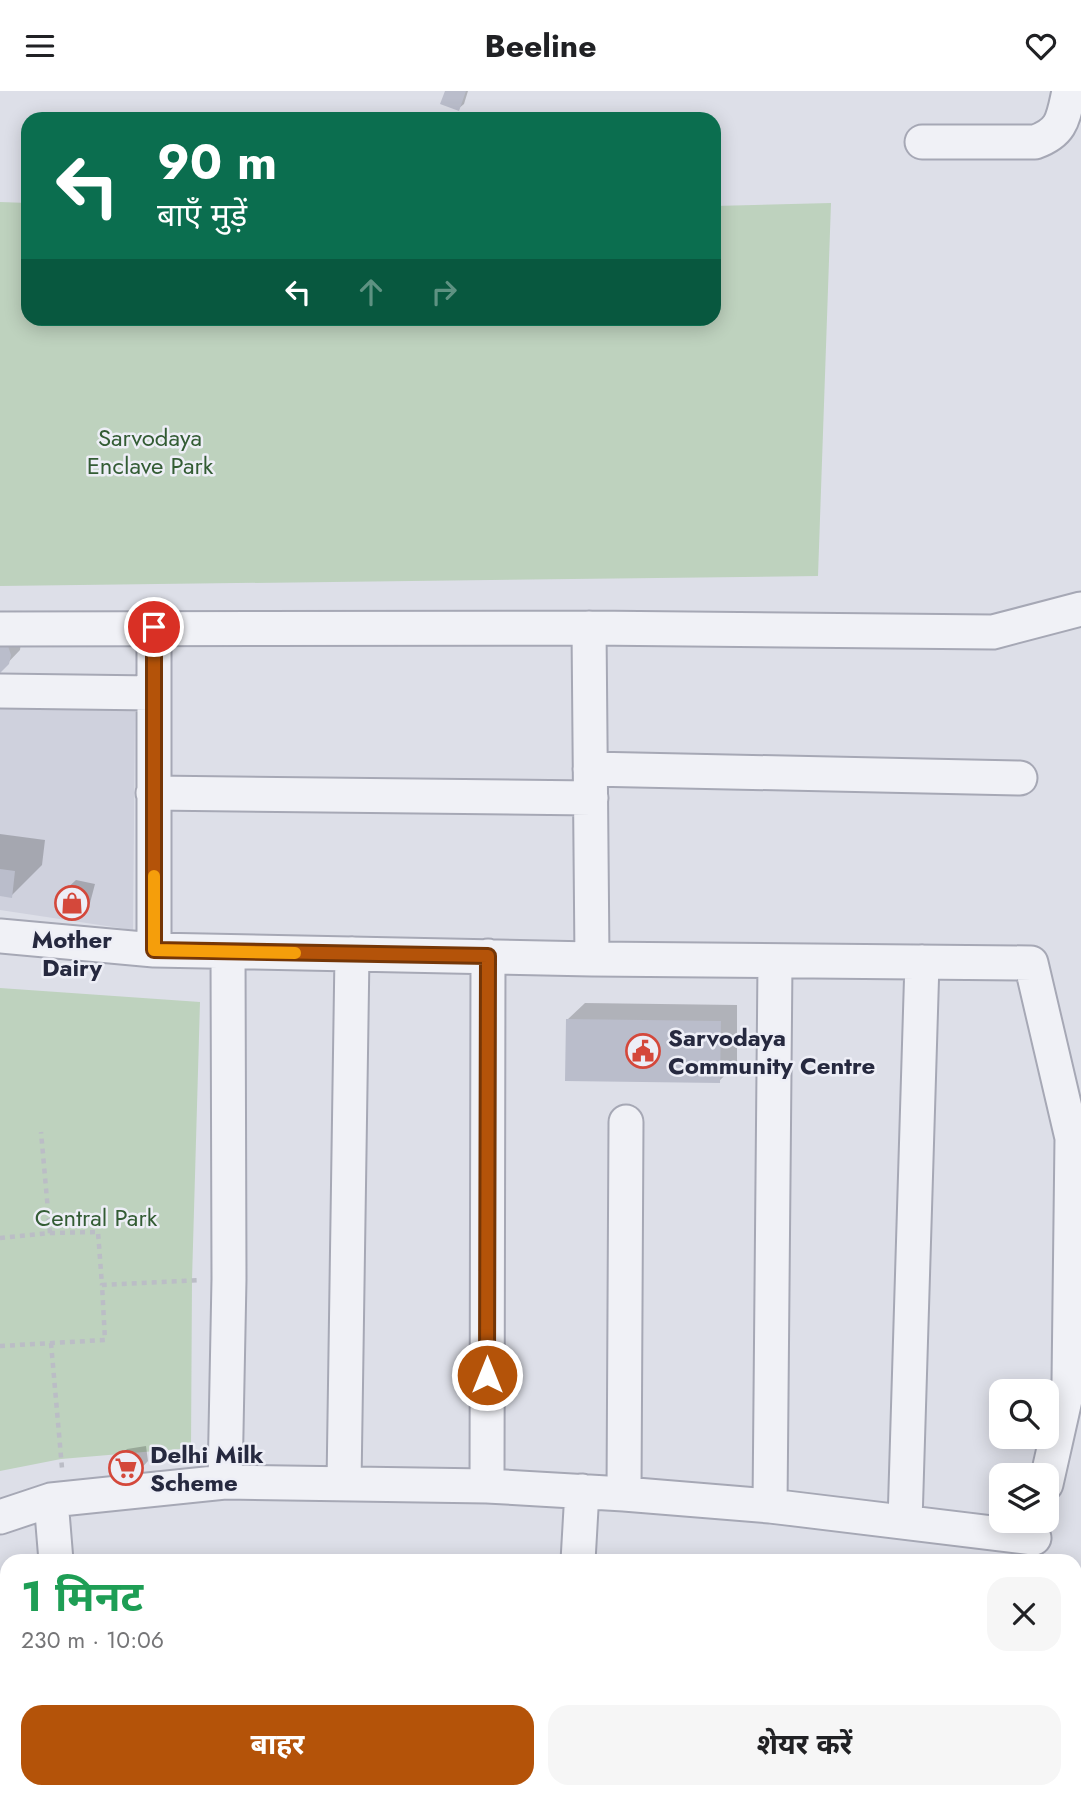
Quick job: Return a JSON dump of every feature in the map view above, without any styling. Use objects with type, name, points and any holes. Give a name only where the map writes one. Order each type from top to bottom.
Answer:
[{"type":"street","points":[[922,142],[1035,142],[1050,137],[1062,123],[1069,91]]},
{"type":"street","points":[[0,629],[589,628],[993,632],[1081,609]]},
{"type":"street","points":[[154,627],[154,950]]},
{"type":"street","points":[[589,628],[592,959]]},
{"type":"street","points":[[0,691],[154,693]]},
{"type":"street","points":[[153,793],[1020,778]]},
{"type":"street","points":[[0,936],[154,950],[592,959],[1031,963],[1076,1137],[1069,1382],[1051,1463]]},
{"type":"street","points":[[225,1482],[229,1279],[228,951]]},
{"type":"street","points":[[344,1484],[352,954]]},
{"type":"street","points":[[487,1486],[488,956]]},
{"type":"street","points":[[770,1506],[775,961]]},
{"type":"street","points":[[905,1523],[922,962]]},
{"type":"street","points":[[624,1494],[626,1122]]},
{"type":"street","points":[[0,1517],[59,1499],[225,1482],[487,1486],[770,1506],[1032,1540]]},
{"type":"street","points":[[578,1554],[582,1491]]},
{"type":"street","points":[[56,1554],[59,1499]]},
{"type":"path","points":[[41,1132],[50,1233]]},
{"type":"path","points":[[0,1238],[50,1233],[99,1233],[105,1340],[0,1346]]},
{"type":"path","points":[[102,1285],[229,1279]]},
{"type":"path","points":[[51,1343],[59,1499]]},
{"type":"shaded area","points":[[0,706],[135,711],[133,930],[0,910]]},
{"type":"green space","name":"Sarvodaya Enclave Park","points":[[0,202],[21,203],[21,326],[721,326],[721,206],[831,203],[818,576],[0,586]]},
{"type":"green space","name":"Central Park","points":[[0,988],[200,1002],[192,1280],[191,1448],[61,1459],[0,1471]]},
{"type":"building","points":[[445,91],[466,91],[459,111],[440,104]]},
{"type":"building","points":[[0,638],[8,646],[11,655],[9,664],[0,673]]},
{"type":"building","points":[[0,869],[15,871],[12,898],[0,896]]},
{"type":"building","points":[[63,890],[84,896],[79,916],[58,912]]},
{"type":"building","points":[[566,1019],[721,1021],[720,1083],[565,1081]]},
{"type":"building","points":[[135,1457],[137,1474],[116,1478],[113,1460]]},
{"type":"slow traffic","points":[[154,876],[154,950],[295,953]]},
{"type":"place","name":"Mother Dairy","points":[[72,903]]},
{"type":"place","name":"Sarvodaya Community Centre","points":[[643,1051]]},
{"type":"place","name":"Delhi Milk Scheme","points":[[126,1468]]},
{"type":"route","points":[[154,627],[154,950],[488,956],[487,1375]]}]
